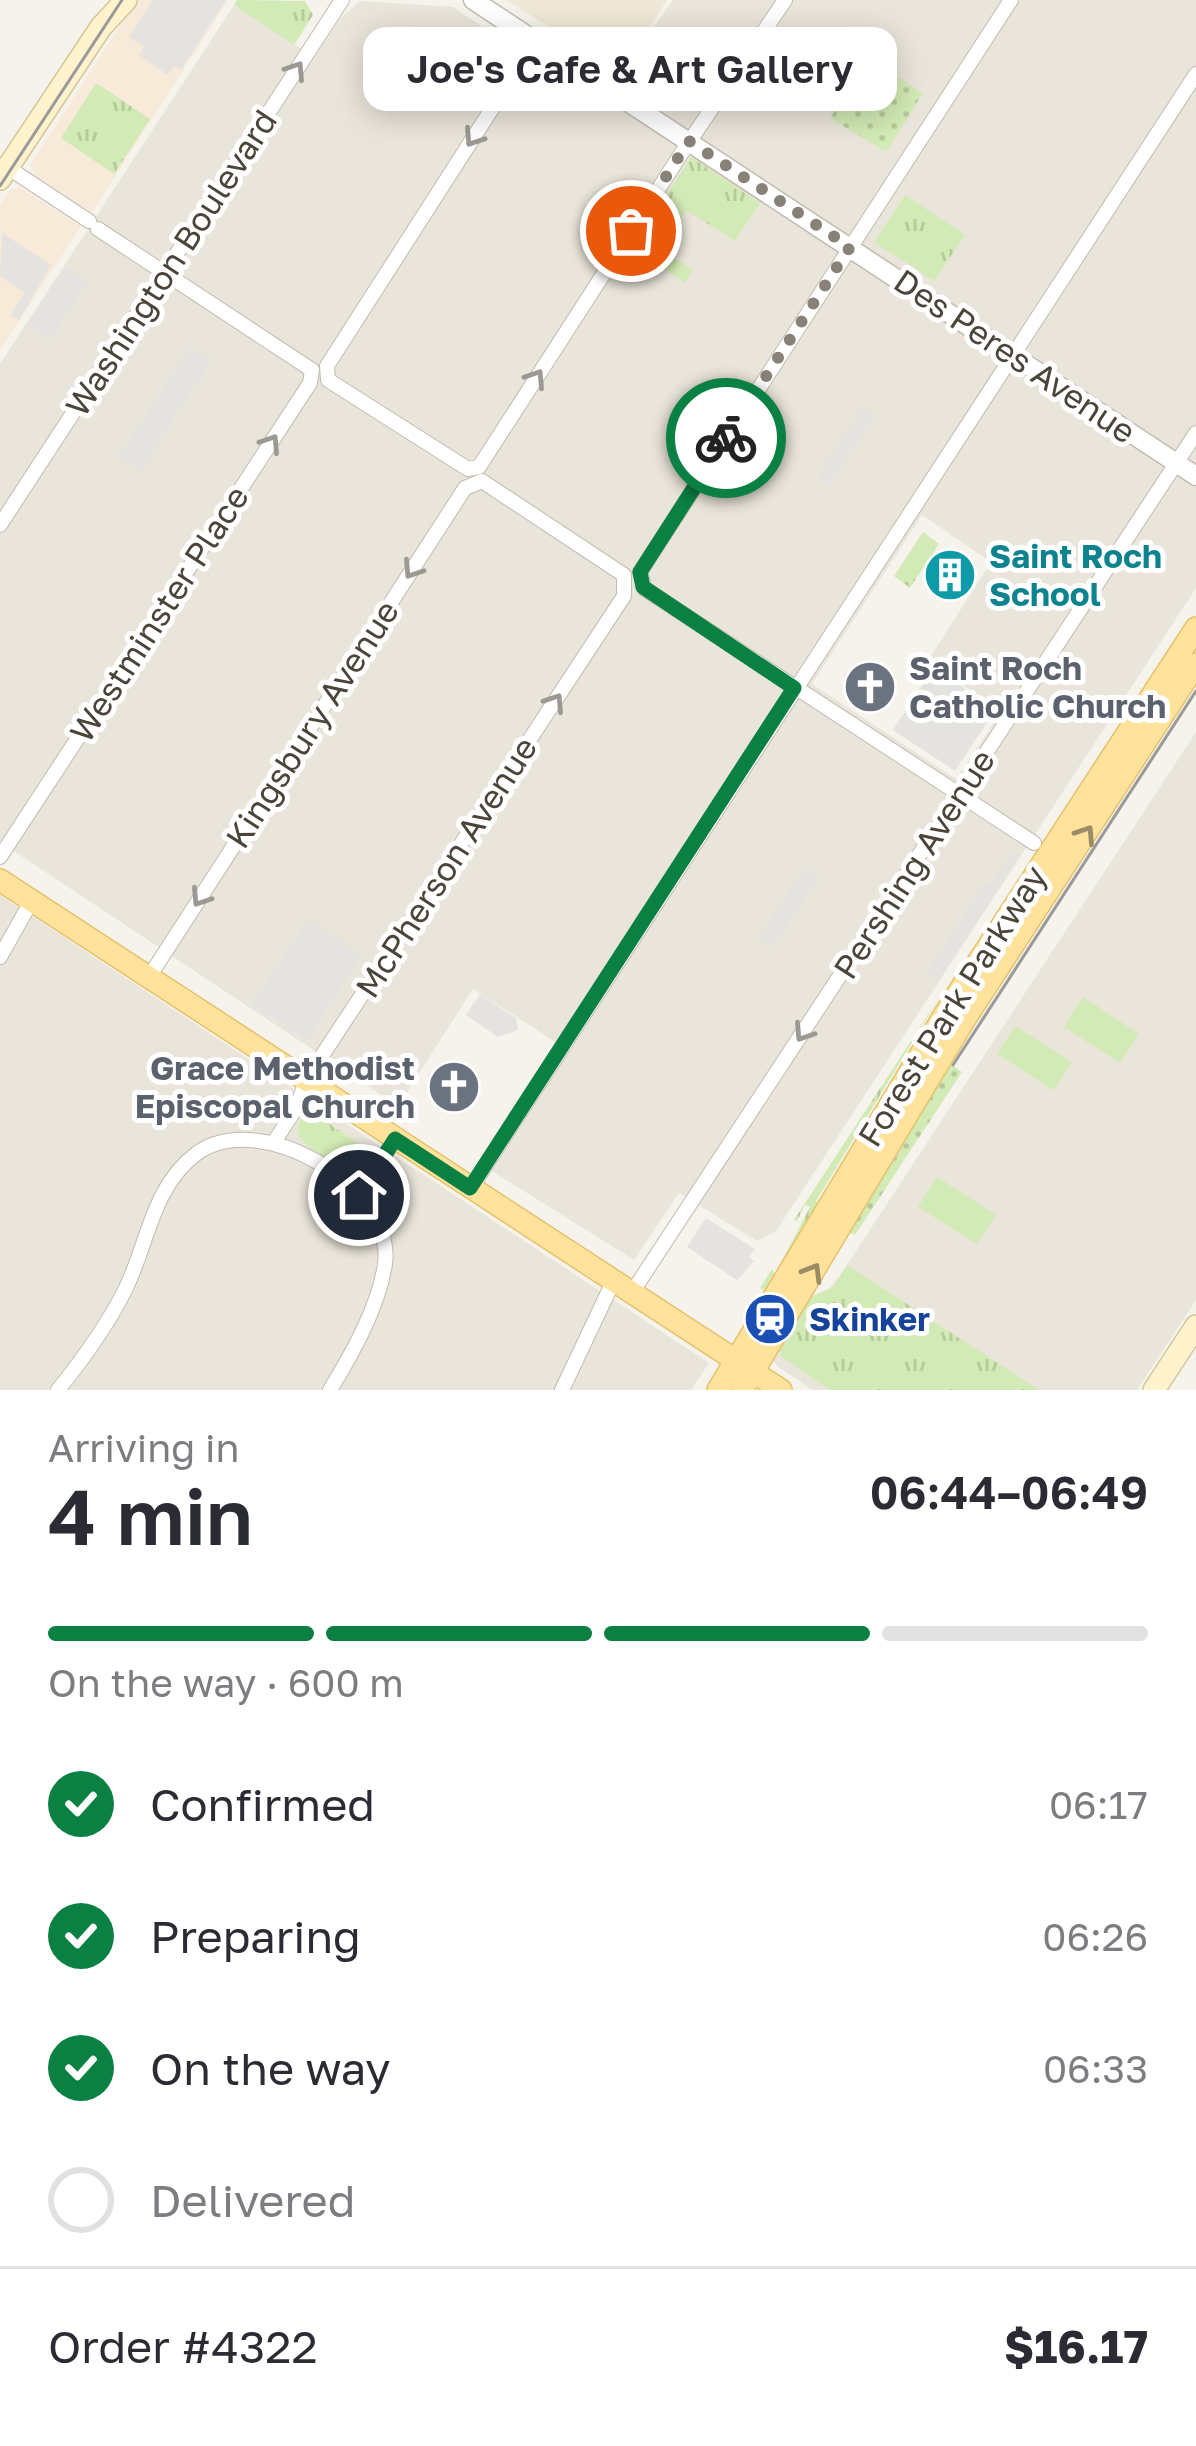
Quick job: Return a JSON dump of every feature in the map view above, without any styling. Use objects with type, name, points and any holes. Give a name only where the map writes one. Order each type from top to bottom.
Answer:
[{"type":"main road","points":[[101,26],[109,0]]},
{"type":"main road","points":[[2,170],[101,26],[126,0]]},
{"type":"main road","name":"Forest Park Parkway","points":[[744,1374],[955,998],[1196,628]]},
{"type":"main road","name":"Forest Park Parkway","points":[[718,1390],[744,1374],[963,1022],[1196,664]]},
{"type":"main road","points":[[0,880],[622,1288],[744,1374],[782,1390]]},
{"type":"main road","points":[[1154,1390],[1196,1326]]},
{"type":"street","name":"Washington Boulevard","points":[[0,525],[342,0]]},
{"type":"street","name":"Des Peres Avenue","points":[[472,0],[1196,476]]},
{"type":"street","points":[[1011,0],[640,572],[643,587],[1034,843]]},
{"type":"street","points":[[2,170],[319,368],[328,380],[468,469],[478,467],[689,141],[788,1]]},
{"type":"street","name":"Westminster Place","points":[[0,857],[536,40]]},
{"type":"street","points":[[470,1188],[1196,74]]},
{"type":"street","name":"Pershing Avenue","points":[[562,1390],[622,1288],[692,1203],[1196,433]]},
{"type":"street","name":"McPherson Avenue","points":[[274,1142],[298,1105],[306,1080],[624,596],[624,575],[482,481]]},
{"type":"street","name":"Kingsbury Avenue","points":[[149,976],[465,488],[482,481]]},
{"type":"street","points":[[0,957],[32,900]]},
{"type":"street","points":[[58,1390],[88,1352],[126,1288],[165,1188],[212,1144],[233,1137],[274,1142],[317,1165],[359,1195],[382,1235],[385,1262],[367,1318],[330,1390]]},
{"type":"street","points":[[359,1195],[395,1139]]},
{"type":"shaded area","points":[[137,0],[228,0],[92,212],[36,176],[30,165]]},
{"type":"shaded area","points":[[153,0],[226,0],[181,70],[174,66],[168,75],[139,55],[144,47],[129,37]]},
{"type":"shaded area","points":[[506,0],[667,0],[621,72]]},
{"type":"shaded area","points":[[673,0],[1196,0],[1196,588],[776,1231],[757,1241],[679,1193],[634,1260],[492,1171],[569,1052],[543,1034],[473,989],[398,1106],[0,842],[0,364],[234,5],[314,57],[340,19],[360,1],[453,7],[598,105]],"holes":[[[922,515],[991,562],[927,662],[1002,711],[956,779],[812,684]]]},
{"type":"shaded area","points":[[19,187],[81,226],[0,350],[0,205],[10,190]]},
{"type":"shaded area","points":[[2,233],[51,265],[19,320],[10,315],[25,293],[0,276]]},
{"type":"shaded area","points":[[65,267],[88,282],[50,340],[27,324]]},
{"type":"shaded area","points":[[190,347],[211,361],[140,470],[119,456]]},
{"type":"shaded area","points":[[864,408],[875,415],[829,484],[818,477]]},
{"type":"shaded area","points":[[933,668],[996,709],[955,771],[893,730]]},
{"type":"shaded area","points":[[1196,732],[1196,1300],[1137,1390],[813,1390],[771,1357],[804,1300],[825,1293],[841,1274]]},
{"type":"shaded area","points":[[1013,851],[1019,855],[938,982],[926,974],[985,882],[991,885]]},
{"type":"shaded area","points":[[804,869],[819,878],[773,947],[759,937]]},
{"type":"shaded area","points":[[0,895],[709,1363],[691,1390],[0,1390]]},
{"type":"shaded area","points":[[308,920],[362,955],[307,1040],[252,1004]]},
{"type":"shaded area","points":[[480,994],[516,1018],[518,1030],[498,1037],[466,1015]]},
{"type":"shaded area","points":[[706,1218],[755,1249],[749,1257],[754,1261],[737,1280],[687,1247]]},
{"type":"green space","points":[[237,0],[305,1],[313,15],[294,45],[234,5]]},
{"type":"green space","points":[[868,58],[923,93],[886,152],[830,118]]},
{"type":"green space","points":[[96,83],[150,119],[114,174],[61,138]]},
{"type":"green space","points":[[691,157],[760,203],[735,241],[686,210],[661,249],[693,270],[685,283],[633,249]]},
{"type":"green space","points":[[905,195],[965,235],[934,281],[874,242]]},
{"type":"green space","points":[[923,532],[939,544],[910,588],[894,576]]},
{"type":"green space","points":[[941,995],[816,1201],[819,1205],[767,1292],[760,1288],[772,1269],[775,1274],[810,1207],[805,1205],[794,1220]]},
{"type":"green space","points":[[1083,997],[1139,1034],[1120,1063],[1064,1027]]},
{"type":"green space","points":[[1015,1026],[1072,1062],[1054,1090],[997,1054]]},
{"type":"green space","points":[[948,1062],[962,1072],[855,1235],[850,1233],[838,1252],[834,1249],[898,1153]]},
{"type":"green space","points":[[304,1107],[376,1155],[368,1166],[338,1165],[311,1149],[297,1133]]},
{"type":"green space","points":[[937,1177],[996,1215],[977,1244],[918,1207]]},
{"type":"green space","points":[[847,1265],[1039,1390],[830,1390],[782,1357],[778,1343],[804,1300],[833,1287]]},
{"type":"tram line","points":[[0,186],[122,0]]},
{"type":"tram line","points":[[953,1065],[1196,691]]},
{"type":"way so far","points":[[631,231],[689,141],[850,247],[726,438]]},
{"type":"place","name":"Joe's Cafe & Art Gallery","points":[[631,231]]},
{"type":"place","name":"Saint Roch School","points":[[950,575]]},
{"type":"place","name":"Saint Roch Catholic Church","points":[[870,687]]},
{"type":"place","name":"Grace Methodist Episcopal Church","points":[[454,1087]]},
{"type":"place","name":"Skinker","points":[[770,1319]]},
{"type":"route","points":[[359,1195],[395,1139],[470,1188],[794,688],[643,587],[640,572],[726,438]]}]
